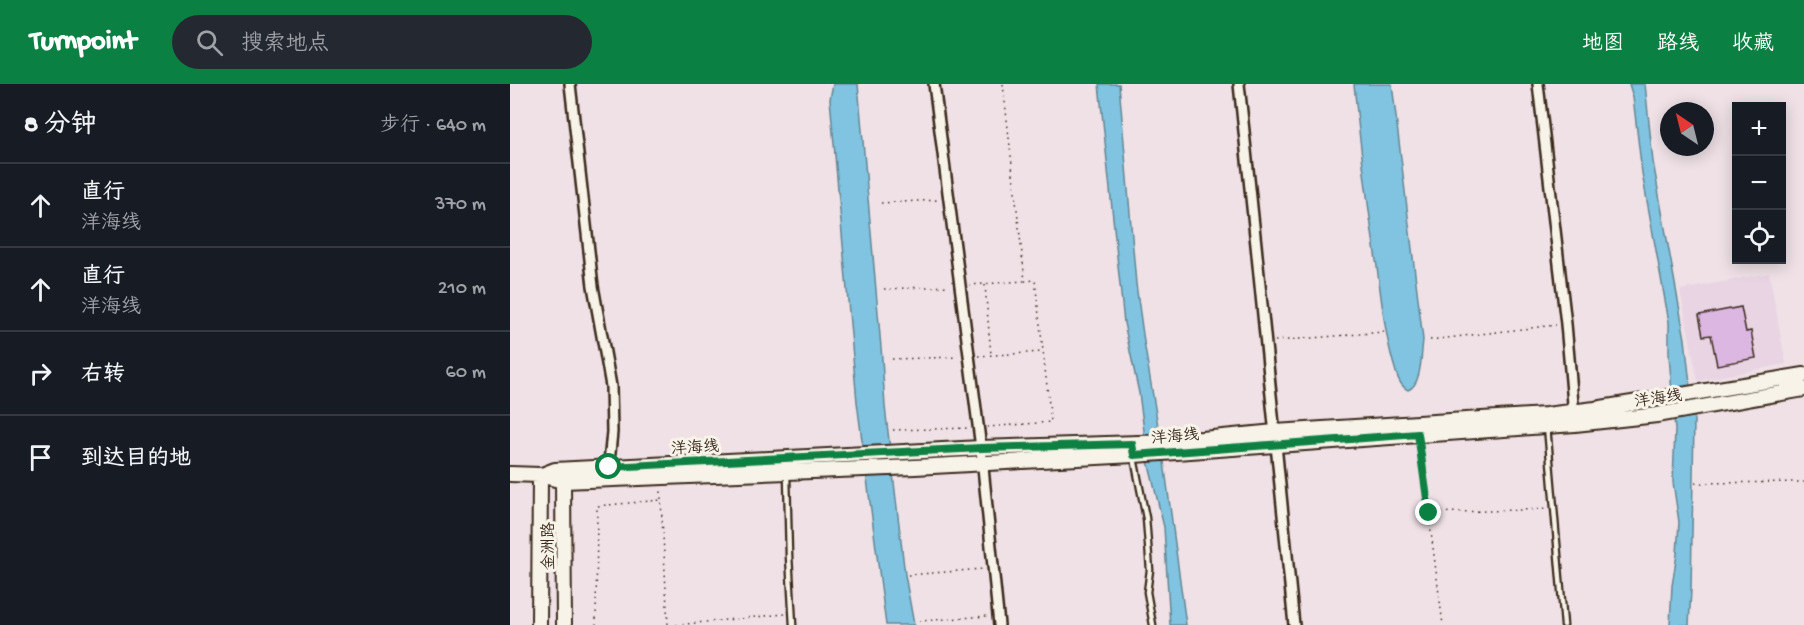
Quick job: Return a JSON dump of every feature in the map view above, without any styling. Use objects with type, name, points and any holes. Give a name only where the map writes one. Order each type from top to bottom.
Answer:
[{"type":"main road","name":"洋海线","points":[[1574,418],[1654,400],[1804,375]]},
{"type":"main road","name":"洋海线","points":[[510,474],[559,475],[787,466],[855,470],[982,463],[1275,438],[1574,418],[1657,415],[1804,389]]},
{"type":"main road","name":"洋海线","points":[[1275,438],[1418,434],[1547,420]]},
{"type":"main road","name":"洋海线","points":[[787,466],[846,455],[981,448],[1136,449]]},
{"type":"main road","name":"金洲路","points":[[539,625],[540,475]]},
{"type":"main road","name":"金洲路","points":[[559,475],[564,625]]},
{"type":"street","points":[[570,84],[593,286],[611,386],[612,432],[608,473]]},
{"type":"street","points":[[934,84],[981,448],[999,620]]},
{"type":"street","points":[[1239,84],[1294,625]]},
{"type":"street","points":[[1538,84],[1566,324],[1574,418]]},
{"type":"lane","points":[[1547,420],[1564,625]]},
{"type":"lane","points":[[1136,449],[1146,518],[1150,570],[1147,592],[1153,625]]},
{"type":"lane","points":[[787,466],[793,625]]},
{"type":"path","points":[[893,430],[977,428],[1051,422],[1035,280],[1025,281],[1003,84]]},
{"type":"path","points":[[881,203],[948,200]]},
{"type":"path","points":[[985,284],[991,355]]},
{"type":"path","points":[[1430,339],[1566,324]]},
{"type":"path","points":[[1265,341],[1384,332]]},
{"type":"path","points":[[1418,434],[1443,625]]},
{"type":"path","points":[[1695,483],[1804,482]]},
{"type":"path","points":[[596,625],[597,506],[661,500],[668,625]]},
{"type":"path","points":[[1429,513],[1554,509]]},
{"type":"path","points":[[908,575],[993,568]]},
{"type":"path","points":[[676,625],[792,614]]},
{"type":"path","points":[[919,621],[999,620]]},
{"type":"shaded area","points":[[1769,273],[1786,364],[1698,381],[1680,290]]},
{"type":"water","points":[[833,84],[858,84],[885,407],[905,575],[914,625],[886,625],[857,402],[830,99]]},
{"type":"water","points":[[1099,84],[1119,84],[1136,284],[1164,462],[1186,625],[1170,625],[1164,527],[1148,461],[1139,393],[1124,323]]},
{"type":"water","points":[[1354,84],[1392,84],[1423,340],[1418,376],[1413,387],[1408,390],[1398,377],[1386,333]]},
{"type":"water","points":[[1629,84],[1645,84],[1653,162],[1685,339],[1694,421],[1689,625],[1670,625],[1679,522],[1673,482],[1675,430],[1669,355],[1669,322],[1642,173],[1633,97]]},
{"type":"building","points":[[1741,307],[1746,332],[1751,331],[1756,358],[1717,365],[1711,335],[1703,336],[1699,315]]},
{"type":"route","points":[[609,467],[981,448],[1132,444],[1134,455],[1418,434],[1429,513]]}]
